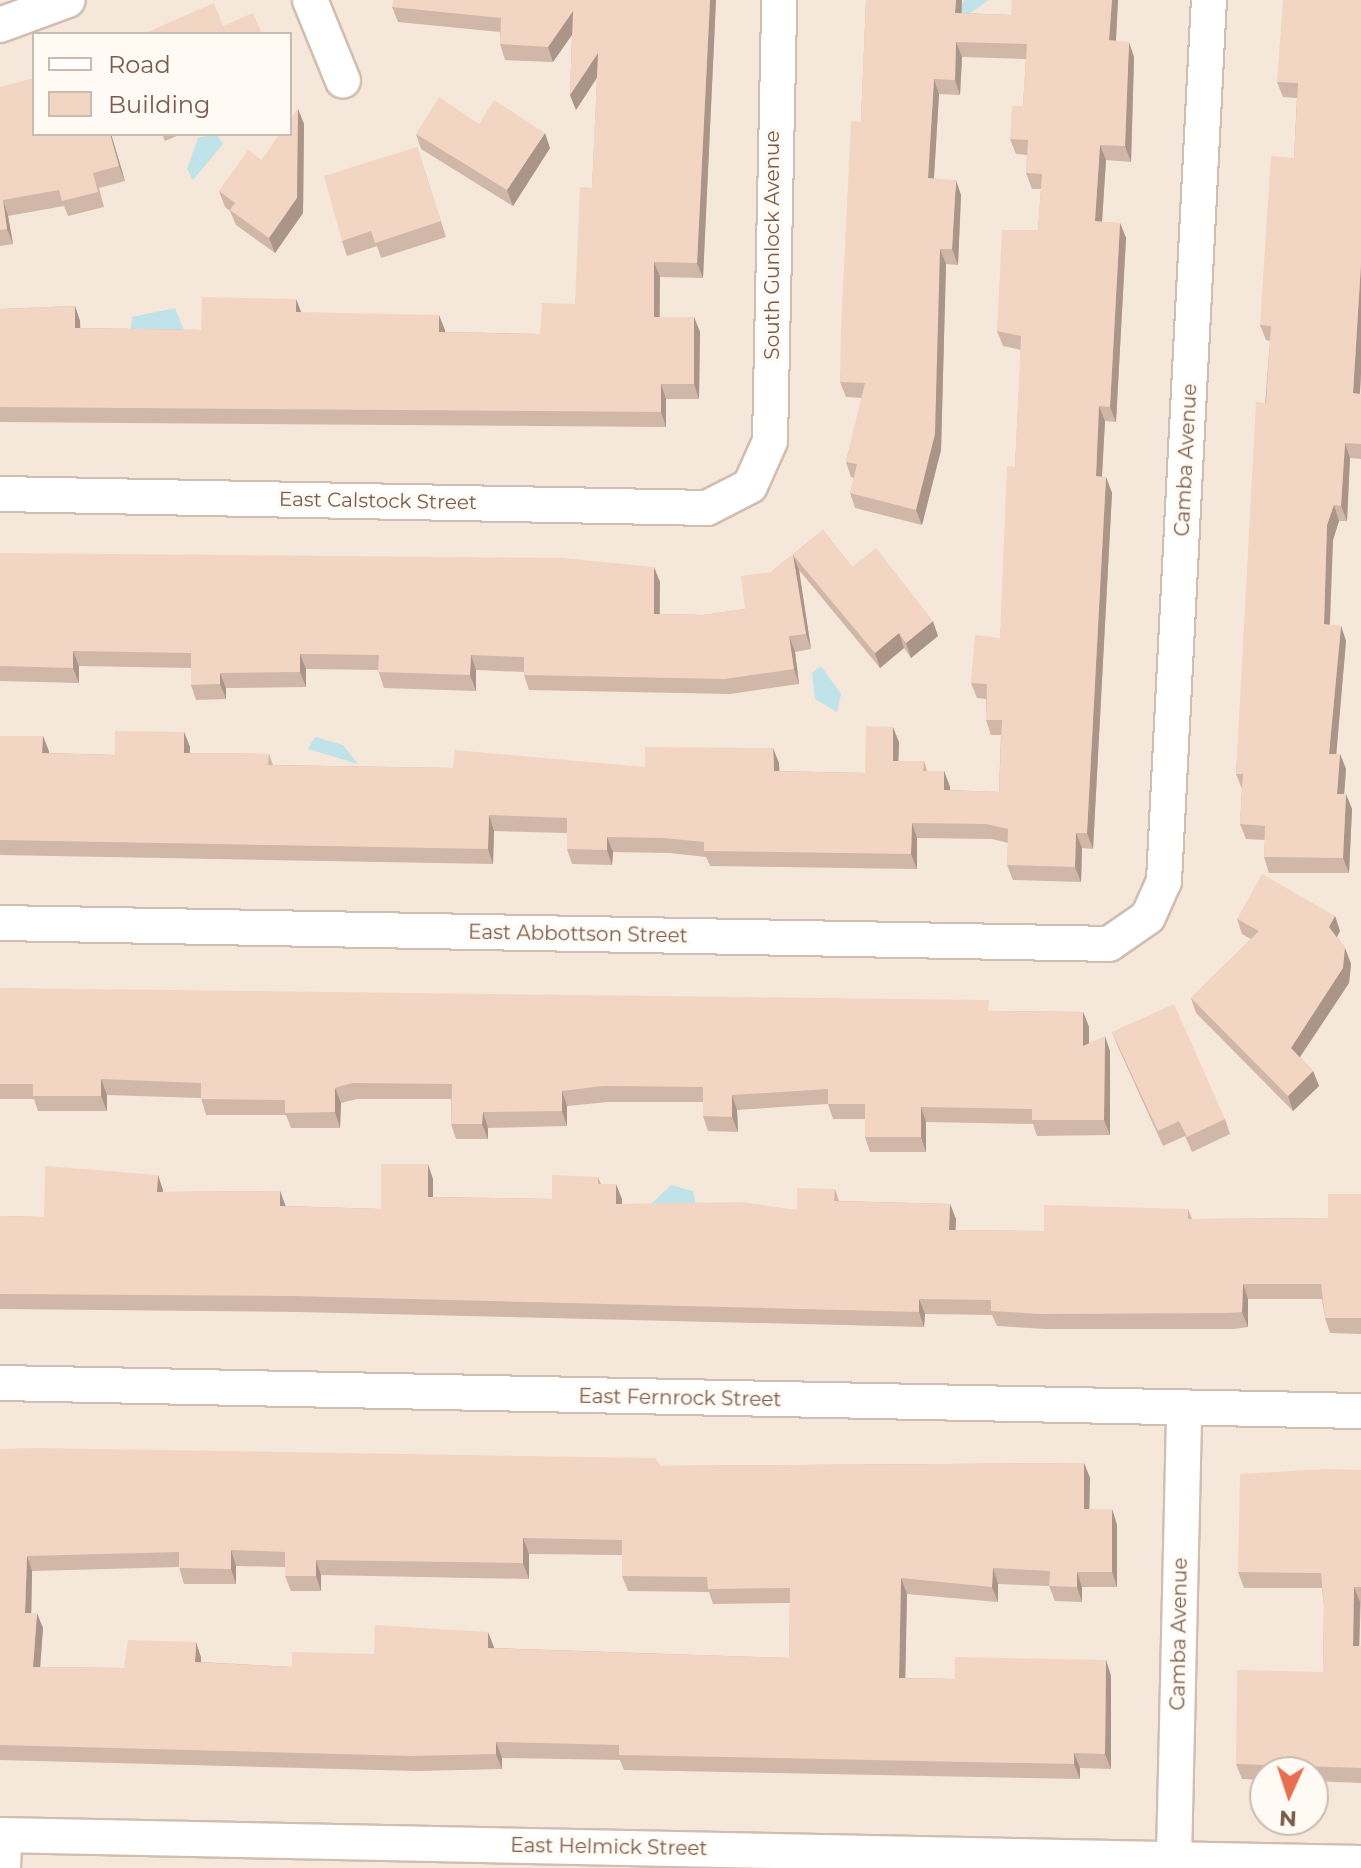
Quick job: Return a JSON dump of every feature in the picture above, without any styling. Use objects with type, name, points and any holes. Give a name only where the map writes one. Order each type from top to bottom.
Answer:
[{"type":"street","points":[[0,25],[68,0]]},
{"type":"street","points":[[310,0],[343,81]]},
{"type":"street","name":"South Gunlock Avenue","points":[[750,486],[770,441],[779,0]]},
{"type":"street","name":"Camba Avenue","points":[[1148,917],[1164,881],[1209,0]]},
{"type":"street","name":"East Calstock Street","points":[[0,494],[707,508],[750,486]]},
{"type":"street","name":"East Abbottson Street","points":[[0,923],[1109,944],[1148,917]]},
{"type":"street","name":"East Fernrock Street","points":[[0,1383],[1361,1411]]},
{"type":"street","name":"Camba Avenue","points":[[1174,1858],[1184,1409]]},
{"type":"street","name":"East Helmick Street","points":[[2,1846],[1174,1858],[1361,1863]]},
{"type":"shaded area","points":[[0,0],[1361,0],[1361,1868],[0,1868]]},
{"type":"water","points":[[964,0],[989,0],[969,14],[959,13]]},
{"type":"water","points":[[217,136],[223,144],[193,180],[187,169],[198,138]]},
{"type":"water","points":[[175,308],[184,330],[131,329],[132,317]]},
{"type":"water","points":[[821,666],[841,694],[837,712],[815,699],[812,673]]},
{"type":"water","points":[[315,737],[343,745],[358,764],[308,749]]},
{"type":"water","points":[[671,1185],[693,1191],[697,1210],[651,1204]]},
{"type":"building","points":[[393,0],[710,0],[697,263],[654,262],[654,317],[694,317],[694,384],[661,384],[661,412],[0,407],[0,309],[75,306],[75,328],[201,330],[202,297],[296,299],[296,312],[439,315],[439,332],[540,334],[542,303],[575,304],[580,187],[592,188],[598,53],[570,95],[573,11],[548,47],[500,44],[501,18],[392,7]]},
{"type":"building","points":[[866,0],[956,0],[955,13],[1011,15],[1012,0],[1112,0],[1109,40],[1129,42],[1125,146],[1100,145],[1095,221],[1120,223],[1110,407],[1099,406],[1096,476],[1106,477],[1087,833],[1076,833],[1075,867],[1007,865],[1008,829],[986,824],[912,823],[911,854],[704,851],[704,842],[607,837],[607,850],[567,849],[567,818],[489,815],[488,849],[0,840],[0,736],[43,736],[42,753],[115,755],[115,731],[184,732],[184,753],[269,754],[268,765],[453,768],[455,750],[645,767],[645,747],[773,748],[774,771],[865,773],[866,726],[893,727],[893,761],[924,761],[923,771],[944,771],[944,790],[999,792],[1002,720],[986,720],[987,684],[971,683],[975,635],[1000,638],[1007,466],[1015,467],[1021,336],[997,331],[1002,230],[1038,230],[1042,174],[1026,173],[1028,140],[1010,139],[1012,106],[1023,106],[1027,44],[956,42],[955,80],[934,79],[928,178],[956,180],[952,249],[940,249],[935,434],[916,510],[850,493],[857,464],[846,462],[865,383],[840,382],[841,328],[851,121],[861,122]]},
{"type":"building","points":[[1283,0],[1361,0],[1361,264],[1353,393],[1361,394],[1361,444],[1345,443],[1341,506],[1334,505],[1327,525],[1324,624],[1341,626],[1329,754],[1340,754],[1337,794],[1346,794],[1343,858],[1264,857],[1265,826],[1240,824],[1243,774],[1236,774],[1256,402],[1266,403],[1271,326],[1260,325],[1271,156],[1294,158],[1298,83],[1277,82]]},
{"type":"building","points":[[214,3],[223,26],[253,13],[261,32],[148,32]]},
{"type":"building","points":[[32,79],[32,136],[111,136],[119,166],[93,173],[98,192],[62,201],[59,190],[3,200],[7,229],[0,230],[0,87]]},
{"type":"building","points":[[439,97],[479,124],[494,100],[545,133],[507,190],[416,134]]},
{"type":"building","points":[[298,109],[297,198],[269,238],[230,210],[235,203],[219,191],[248,150],[262,160],[279,136],[292,136],[292,117]]},
{"type":"building","points":[[417,147],[441,221],[375,243],[371,231],[342,241],[324,176]]},
{"type":"building","points":[[823,530],[852,567],[876,548],[933,621],[906,643],[899,633],[875,653],[793,555],[806,634],[789,636],[794,669],[725,679],[524,675],[524,657],[471,655],[470,675],[378,672],[379,655],[300,654],[300,672],[220,673],[220,684],[191,685],[191,653],[73,651],[73,668],[0,666],[0,553],[563,558],[654,567],[654,614],[703,615],[745,609],[741,576],[771,572]]},
{"type":"building","points":[[1262,874],[1335,916],[1329,927],[1345,948],[1343,968],[1291,1048],[1313,1071],[1288,1096],[1191,998],[1259,931],[1237,919]]},
{"type":"building","points":[[0,988],[989,1000],[988,1011],[1083,1012],[1083,1046],[1105,1036],[1104,1120],[1032,1120],[1032,1109],[921,1107],[921,1137],[865,1137],[865,1104],[828,1104],[828,1089],[732,1095],[732,1117],[703,1116],[703,1087],[603,1086],[562,1091],[562,1111],[483,1112],[482,1124],[451,1124],[452,1084],[352,1083],[335,1088],[335,1112],[285,1113],[285,1100],[201,1099],[201,1083],[101,1079],[101,1096],[33,1096],[33,1084],[0,1084]]},
{"type":"building","points":[[1174,1004],[1225,1119],[1187,1137],[1179,1121],[1158,1131],[1112,1032]]},
{"type":"building","points":[[381,1164],[428,1164],[428,1197],[552,1199],[552,1175],[598,1177],[598,1184],[616,1184],[616,1204],[742,1202],[797,1210],[797,1188],[835,1189],[834,1201],[950,1204],[949,1230],[1044,1231],[1044,1205],[1188,1209],[1188,1219],[1328,1218],[1328,1194],[1361,1194],[1361,1318],[1325,1318],[1321,1284],[1243,1284],[1242,1312],[1228,1313],[1041,1314],[991,1311],[991,1300],[919,1299],[919,1312],[292,1296],[0,1294],[0,1216],[44,1217],[45,1166],[158,1175],[157,1192],[280,1191],[280,1206],[381,1209]]},
{"type":"building","points":[[0,1449],[655,1458],[661,1466],[1084,1463],[1084,1509],[1112,1509],[1112,1572],[1077,1572],[1077,1587],[1049,1586],[1050,1571],[993,1568],[992,1587],[901,1578],[899,1678],[955,1679],[955,1657],[1106,1660],[1105,1754],[1074,1753],[1074,1764],[619,1755],[619,1745],[496,1742],[496,1754],[412,1756],[0,1745]],"holes":[[[523,1538],[622,1540],[622,1576],[707,1577],[708,1589],[790,1588],[789,1658],[488,1648],[488,1632],[375,1625],[374,1654],[292,1652],[292,1667],[195,1662],[196,1642],[128,1640],[124,1668],[33,1667],[37,1613],[25,1613],[27,1556],[179,1552],[179,1568],[231,1569],[231,1550],[285,1552],[285,1576],[316,1576],[316,1560],[523,1563]]]},
{"type":"building","points":[[1361,1470],[1361,1587],[1354,1587],[1353,1646],[1361,1646],[1361,1768],[1329,1767],[1329,1756],[1249,1756],[1249,1764],[1236,1764],[1237,1670],[1323,1672],[1324,1605],[1321,1573],[1238,1572],[1240,1474]]}]
